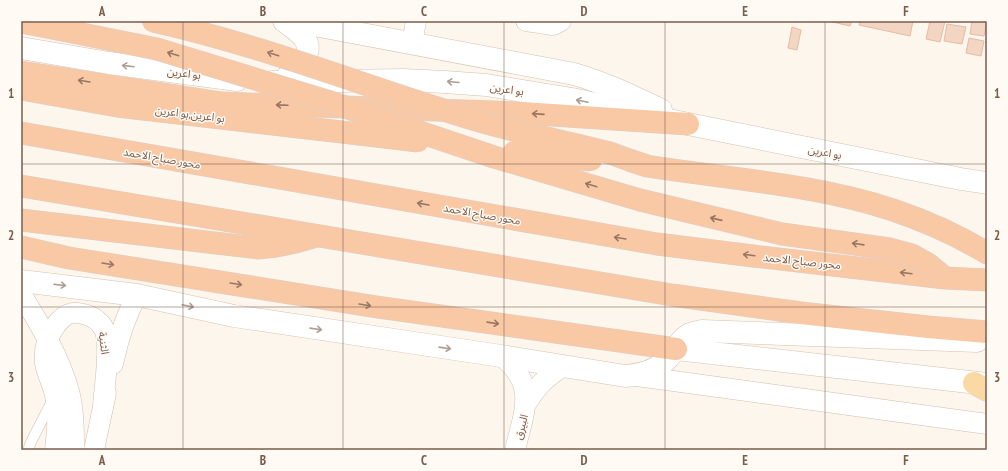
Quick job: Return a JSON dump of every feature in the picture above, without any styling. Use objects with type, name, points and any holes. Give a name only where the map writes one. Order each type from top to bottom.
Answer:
[{"type":"highway","points":[[153,21],[185,28],[248,46],[470,118],[610,153],[647,166],[813,191],[892,210],[943,229],[987,253]]},
{"type":"highway","points":[[21,22],[157,50],[327,101],[494,157],[640,200],[782,234],[890,249],[912,255],[928,264],[944,278]]},
{"type":"highway","points":[[21,72],[222,103],[522,113],[688,124]]},
{"type":"highway","name":"بو اعرين,بو اعرين","points":[[21,89],[117,106],[574,159],[632,161]]},
{"type":"highway","name":"محور صباح الاحمد","points":[[21,133],[657,244],[944,278],[987,280]]},
{"type":"highway","points":[[21,186],[672,295],[801,313],[928,328],[987,332]]},
{"type":"highway","points":[[21,220],[258,248],[296,243],[318,235]]},
{"type":"highway","points":[[21,247],[69,258],[377,307],[676,349]]},
{"type":"highway","points":[[21,258],[69,258]]},
{"type":"main road","points":[[280,82],[297,69],[308,51],[306,41],[298,32],[284,21]]},
{"type":"main road","points":[[293,21],[539,67],[589,79],[626,93],[688,124]]},
{"type":"main road","name":"بو اعرين","points":[[21,48],[109,63],[235,79],[280,82],[403,80],[486,85],[572,99],[688,124],[987,183]]},
{"type":"main road","points":[[961,179],[987,190]]},
{"type":"main road","points":[[21,281],[138,295],[234,316],[625,376],[637,376],[649,371],[664,362],[684,338],[690,334],[702,331],[987,341]]},
{"type":"main road","points":[[676,349],[983,386]]},
{"type":"street","points":[[412,44],[416,21]]},
{"type":"street","points":[[526,21],[553,25],[561,21]]},
{"type":"street","points":[[21,294],[48,340],[69,392],[73,412],[74,450]]},
{"type":"street","name":"الثنية","points":[[94,450],[118,343],[128,313],[138,295]]},
{"type":"street","name":"الثنية","points":[[55,450],[57,423],[55,395],[44,360],[44,351],[48,340],[58,323],[72,313],[83,313],[96,319],[104,330],[107,349],[103,407]]},
{"type":"street","name":"البيرق","points":[[501,356],[515,368],[520,376],[526,394],[526,404],[515,450]]},
{"type":"street","name":"البيرق","points":[[526,404],[533,392],[542,382],[552,373],[564,366]]},
{"type":"street","points":[[637,376],[987,424]]},
{"type":"lane","points":[[28,450],[55,395]]},
{"type":"building","points":[[828,21],[852,21],[850,26]]},
{"type":"building","points":[[860,21],[913,21],[910,36],[859,25]]},
{"type":"building","points":[[930,21],[945,21],[940,42],[926,39]]},
{"type":"building","points":[[972,21],[987,21],[984,36],[970,34]]},
{"type":"building","points":[[947,24],[966,27],[962,44],[944,41]]},
{"type":"building","points":[[792,27],[801,30],[797,50],[788,48]]},
{"type":"building","points":[[969,38],[984,41],[981,56],[966,53]]}]
